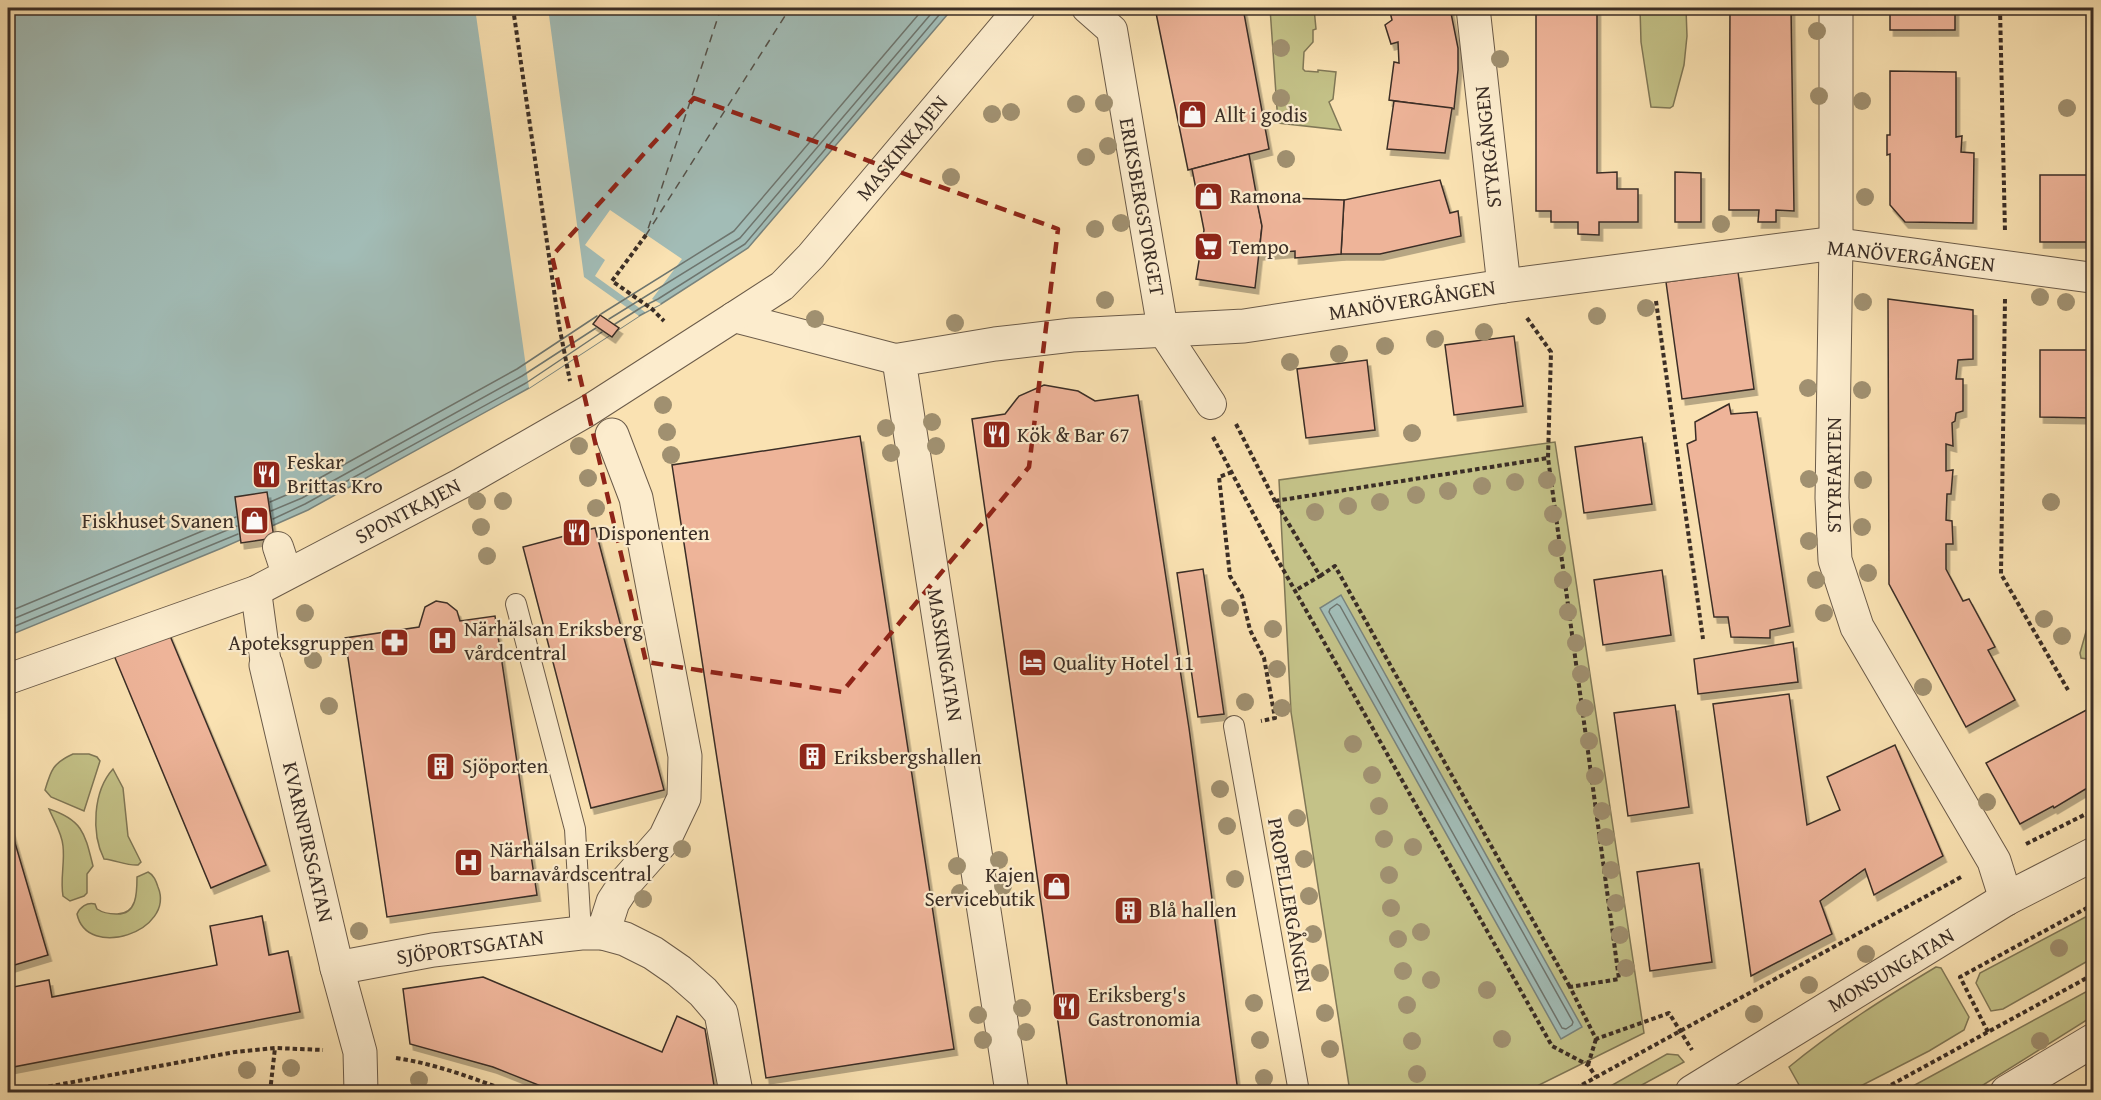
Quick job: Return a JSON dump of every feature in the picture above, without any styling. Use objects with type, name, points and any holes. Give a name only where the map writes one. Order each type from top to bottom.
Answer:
[{"type":"street","name":"MASKINKAJEN","points":[[782,286],[811,256],[1020,8]]},
{"type":"street","name":"ERIKSBERGSTORGET","points":[[1087,8],[1112,30],[1163,331],[1211,404]]},
{"type":"street","name":"STYRGÅNGEN","points":[[1473,8],[1504,286]]},
{"type":"street","name":"STYRFARTEN","points":[[1836,8],[1836,243],[1832,498],[1835,560],[1857,627],[1994,861],[2006,899]]},
{"type":"street","name":"MANÖVERGÅNGEN","points":[[734,317],[899,360],[995,344],[1050,338],[1244,326],[1504,286],[1836,243],[2094,278]]},
{"type":"street","name":"SPONTKAJEN","points":[[8,679],[256,591],[283,560],[462,483],[586,412],[782,286]]},
{"type":"street","name":"MASKINGATAN","points":[[899,360],[1008,1092]]},
{"type":"street","points":[[592,933],[626,882],[665,838],[684,798],[685,756],[636,498],[612,435]]},
{"type":"street","name":"KVARNPIRSGATAN","points":[[256,591],[266,665],[337,968],[360,1052],[361,1092]]},
{"type":"street","name":"MONSUNGATAN","points":[[1692,1092],[2006,899],[2094,854]]},
{"type":"street","name":"SJÖPORTSGATAN","points":[[337,968],[433,950],[592,933],[625,939],[653,953],[680,971],[721,1013],[736,1092]]},
{"type":"street","points":[[2007,1092],[2094,1040]]},
{"type":"lane","points":[[516,604],[575,829],[592,933]]},
{"type":"lane","name":"PROPELLERGÅNGEN","points":[[1234,726],[1299,1092]]},
{"type":"path","points":[[513,8],[559,325],[572,389],[586,412]]},
{"type":"path","points":[[2000,8],[2006,266],[2001,574],[2068,690]]},
{"type":"path","points":[[646,235],[612,281],[652,309]]},
{"type":"path","points":[[1504,286],[1551,352],[1548,458],[1619,980],[1570,987]]},
{"type":"path","points":[[1656,297],[1704,639]]},
{"type":"path","points":[[1211,404],[1206,423],[1276,557],[1552,1046],[1588,1065],[1596,1077]]},
{"type":"path","points":[[1239,429],[1275,501],[1320,576]]},
{"type":"path","points":[[1275,501],[1548,458]]},
{"type":"path","points":[[1232,472],[1219,477],[1230,576],[1242,596],[1250,630],[1264,658],[1275,718],[1234,726]]},
{"type":"path","points":[[1296,590],[1335,566],[1570,987],[1596,1039],[1588,1065]]},
{"type":"path","points":[[1569,1092],[1967,874],[2094,810]]},
{"type":"path","points":[[1988,1032],[1960,977],[2094,904]]},
{"type":"path","points":[[1878,1092],[2094,974]]},
{"type":"path","points":[[1596,1039],[1669,1013],[1681,1030]]},
{"type":"path","points":[[270,1092],[275,1048]]},
{"type":"path","points":[[19,1092],[235,1052],[275,1048],[360,1052],[424,1062],[510,1092]]},
{"type":"highlighted area","points":[[694,98],[1058,229],[1029,467],[842,692],[646,662],[552,256]]},
{"type":"shaded area","points":[[1270,8],[1314,8],[1316,29],[1313,30],[1313,42],[1304,52],[1303,69],[1305,71],[1336,72],[1333,99],[1329,102],[1341,130],[1278,123]]},
{"type":"shaded area","points":[[1640,8],[1686,8],[1687,36],[1684,65],[1673,106],[1670,108],[1651,107],[1641,42]]},
{"type":"shaded area","points":[[1555,442],[1644,1033],[1525,1092],[1350,1092],[1291,712],[1279,480]]},
{"type":"shaded area","points":[[2093,607],[2093,660],[2081,658],[2080,653]]},
{"type":"shaded area","points":[[73,754],[89,754],[100,761],[84,811],[51,797],[45,790],[54,768]]},
{"type":"shaded area","points":[[113,769],[123,788],[128,836],[141,862],[138,865],[104,859],[100,849],[96,812],[101,789]]},
{"type":"shaded area","points":[[49,809],[76,823],[85,837],[93,866],[87,874],[87,893],[70,901],[63,896],[62,841]]},
{"type":"shaded area","points":[[148,872],[153,876],[158,887],[160,903],[154,916],[143,927],[128,935],[112,938],[96,936],[84,928],[77,914],[82,907],[95,904],[97,909],[113,914],[128,911],[134,902],[137,877]]},
{"type":"shaded area","points":[[2093,913],[2093,958],[2003,1009],[1991,1011],[1976,983],[1980,973]]},
{"type":"shaded area","points":[[1936,967],[1941,968],[1969,1017],[1964,1030],[1929,1051],[1849,1092],[1803,1092],[1789,1067],[1861,1014]]},
{"type":"shaded area","points":[[2093,988],[2093,1016],[1972,1092],[1902,1092]]},
{"type":"shaded area","points":[[1667,1054],[1678,1055],[1684,1062],[1629,1092],[1600,1092]]},
{"type":"water","points":[[8,8],[953,8],[748,248],[529,388],[308,510],[8,636]]},
{"type":"water","points":[[1341,595],[1582,1027],[1561,1039],[1320,608]]},
{"type":"pier","points":[[475,8],[548,8],[584,277],[639,316],[529,388]]},
{"type":"pier","points":[[610,210],[682,259],[652,299],[661,304],[645,312],[595,276],[605,260],[585,245]]},
{"type":"building","points":[[1155,8],[1243,8],[1269,149],[1188,170]]},
{"type":"building","points":[[1389,8],[1450,8],[1458,48],[1454,109],[1389,100],[1394,62],[1399,63],[1398,42],[1391,44],[1385,25],[1392,20]]},
{"type":"building","points":[[1536,8],[1597,8],[1597,173],[1617,172],[1617,189],[1638,189],[1638,222],[1599,222],[1599,235],[1578,234],[1578,222],[1551,222],[1551,211],[1536,211]]},
{"type":"building","points":[[1730,8],[1791,8],[1794,211],[1776,210],[1776,222],[1758,222],[1759,210],[1729,210]]},
{"type":"building","points":[[1890,8],[1955,8],[1955,30],[1890,30]]},
{"type":"building","points":[[1890,71],[1956,72],[1956,137],[1962,136],[1961,152],[1974,153],[1973,223],[1905,222],[1890,205],[1890,154],[1887,155],[1887,135],[1890,135]]},
{"type":"building","points":[[1394,101],[1452,108],[1445,153],[1387,149]]},
{"type":"building","points":[[1249,154],[1262,226],[1255,288],[1196,279],[1204,230],[1192,169]]},
{"type":"building","points":[[1675,172],[1701,173],[1701,222],[1675,222]]},
{"type":"building","points":[[2040,175],[2094,175],[2094,242],[2040,242]]},
{"type":"building","points":[[1440,180],[1450,213],[1458,211],[1461,236],[1380,254],[1341,254],[1344,200]]},
{"type":"building","points":[[1256,197],[1344,200],[1341,254],[1295,258],[1295,251],[1259,254],[1262,226]]},
{"type":"building","points":[[1738,272],[1754,389],[1682,399],[1666,282]]},
{"type":"building","points":[[1888,299],[1973,310],[1973,359],[1958,360],[1956,379],[1963,379],[1963,411],[1956,413],[1955,421],[1952,423],[1953,446],[1946,444],[1946,471],[1953,470],[1951,494],[1947,494],[1946,520],[1952,521],[1953,544],[1946,544],[1946,569],[1963,601],[1969,599],[1995,647],[1988,650],[2015,700],[1966,727],[1889,584]]},
{"type":"building","points":[[600,315],[619,328],[612,337],[593,324]]},
{"type":"building","points":[[1514,336],[1523,406],[1454,415],[1445,345]]},
{"type":"building","points":[[2040,350],[2094,350],[2094,418],[2040,417]]},
{"type":"building","points":[[1367,360],[1375,430],[1306,438],[1297,369]]},
{"type":"building","name":"Blå hallen","points":[[1044,385],[1078,391],[1095,401],[1138,395],[1189,728],[1238,1092],[1068,1092],[972,419],[1005,414],[1019,396]]},
{"type":"building","points":[[1729,404],[1731,414],[1757,412],[1790,626],[1770,630],[1770,638],[1731,637],[1728,617],[1714,617],[1687,444],[1696,440],[1695,422]]},
{"type":"building","name":"Eriksbergshallen","points":[[860,436],[954,1049],[766,1078],[672,465]]},
{"type":"building","points":[[1642,437],[1652,504],[1584,513],[1575,447]]},
{"type":"building","name":"Fiskhuset Svanen","points":[[267,492],[274,538],[241,543],[235,497]]},
{"type":"building","points":[[595,528],[664,790],[591,808],[523,547]]},
{"type":"building","points":[[1203,569],[1224,714],[1198,717],[1177,573]]},
{"type":"building","points":[[1662,570],[1671,635],[1603,645],[1594,580]]},
{"type":"building","name":"Sjöporten","points":[[436,601],[447,603],[457,611],[460,621],[495,616],[537,895],[387,917],[345,638],[419,627],[425,607]]},
{"type":"building","points":[[168,631],[266,865],[211,888],[113,653]]},
{"type":"building","points":[[1793,642],[1798,682],[1698,694],[1694,659]]},
{"type":"building","points":[[1789,694],[1807,825],[1840,810],[1827,777],[1895,745],[1943,856],[1874,895],[1865,869],[1820,901],[1832,934],[1751,976],[1713,704]]},
{"type":"building","points":[[1675,705],[1689,807],[1628,816],[1614,713]]},
{"type":"building","points":[[2094,706],[2094,784],[2054,808],[2053,806],[2020,824],[1986,763]]},
{"type":"building","points":[[8,819],[48,955],[8,967]]},
{"type":"building","points":[[1699,863],[1712,962],[1650,971],[1637,872]]},
{"type":"building","points":[[262,916],[269,955],[288,951],[300,1012],[8,1068],[8,988],[49,980],[52,997],[217,965],[210,926]]},
{"type":"building","points":[[483,977],[662,1052],[677,1016],[705,1029],[715,1092],[556,1092],[493,1067],[410,1044],[403,989]]},
{"type":"ferry route","points":[[721,8],[646,235],[790,8]]},
{"type":"place","name":"Allt i godis","points":[[1193,115]]},
{"type":"place","name":"Ramona","points":[[1209,196]]},
{"type":"place","name":"Tempo","points":[[1208,247]]},
{"type":"place","name":"Kök & Bar 67","points":[[996,435]]},
{"type":"place","name":"Feskar Brittas Kro","points":[[266,474]]},
{"type":"place","name":"Fiskhuset Svanen","points":[[255,521]]},
{"type":"place","name":"Disponenten","points":[[577,533]]},
{"type":"place","name":"Närhälsan Eriksberg vårdcentral","points":[[443,641]]},
{"type":"place","name":"Apoteksgruppen","points":[[395,643]]},
{"type":"place","name":"Quality Hotel 11","points":[[1032,663]]},
{"type":"place","name":"Eriksbergshallen","points":[[813,757]]},
{"type":"place","name":"Sjöporten","points":[[441,766]]},
{"type":"place","name":"Närhälsan Eriksberg barnavårdscentral","points":[[469,862]]},
{"type":"place","name":"Kajen Servicebutik","points":[[1056,887]]},
{"type":"place","name":"Blå hallen","points":[[1128,910]]},
{"type":"place","name":"Eriksberg's Gastronomia","points":[[1067,1007]]}]
